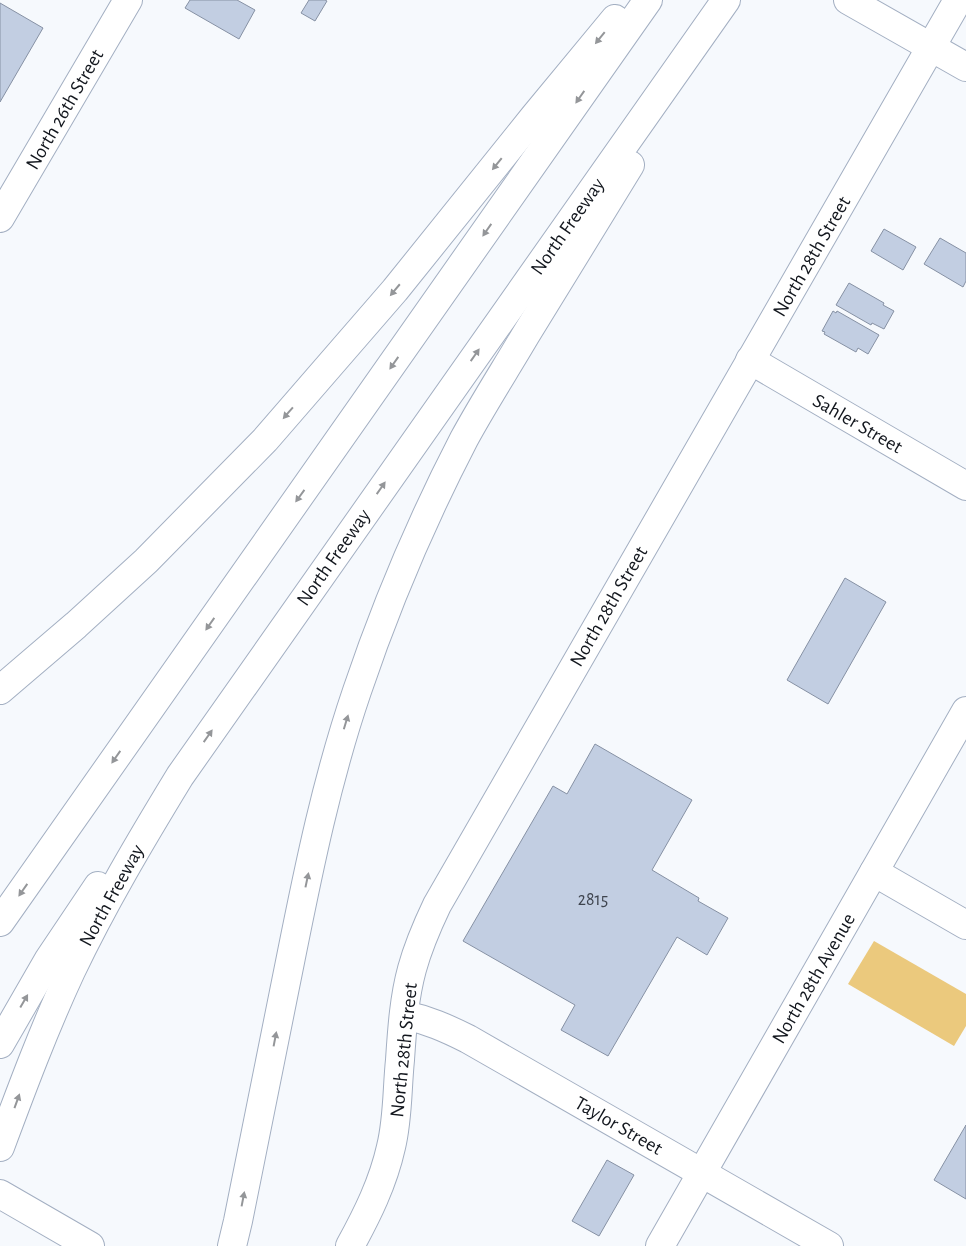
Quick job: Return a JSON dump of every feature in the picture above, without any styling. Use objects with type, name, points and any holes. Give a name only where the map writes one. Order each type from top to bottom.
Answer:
[{"type":"main road","points":[[0,690],[76,625],[146,560],[265,440],[395,290],[630,0]]},
{"type":"main road","points":[[0,922],[648,0]]},
{"type":"main road","name":"North Freeway","points":[[0,1147],[37,1048],[71,971],[117,882],[180,776],[726,0]]},
{"type":"main road","points":[[232,1246],[327,789],[351,707],[383,619],[429,511],[465,438],[578,248],[734,0]]},
{"type":"main road","points":[[848,0],[966,67]]},
{"type":"main road","name":"North 28th Street","points":[[350,1246],[376,1196],[391,1148],[409,979],[424,933],[444,892],[958,0]]},
{"type":"main road","name":"North 26th Street","points":[[0,218],[123,2]]},
{"type":"main road","name":"Sahler Street","points":[[750,360],[966,486]]},
{"type":"main road","name":"North 28th Avenue","points":[[660,1246],[966,711]]},
{"type":"main road","points":[[0,1044],[76,917],[180,776]]},
{"type":"main road","points":[[874,872],[966,925]]},
{"type":"main road","name":"Taylor Street","points":[[404,1014],[435,1023],[468,1039],[829,1246]]},
{"type":"main road","points":[[0,1194],[80,1240]]},
{"type":"shaded area","points":[[874,941],[966,994],[966,1026],[954,1046],[848,984]]},
{"type":"building","points":[[190,0],[237,0],[255,10],[239,39],[185,8]]},
{"type":"building","points":[[309,0],[327,1],[315,21],[301,13]]},
{"type":"building","points":[[0,3],[43,28],[0,102]]},
{"type":"building","points":[[884,229],[916,247],[903,270],[871,251]]},
{"type":"building","points":[[940,238],[966,253],[966,281],[963,287],[924,264]]},
{"type":"building","points":[[849,283],[884,303],[883,305],[894,311],[884,329],[872,323],[871,325],[836,305]]},
{"type":"building","points":[[833,311],[836,313],[837,311],[879,335],[868,354],[858,348],[856,352],[824,334],[825,332],[822,331]]},
{"type":"building","points":[[845,578],[886,602],[828,704],[787,680]]},
{"type":"building","points":[[595,744],[692,800],[652,870],[699,898],[698,901],[728,918],[707,955],[677,937],[608,1056],[561,1030],[575,1005],[463,941],[553,786],[567,794]]},
{"type":"building","points":[[966,1125],[966,1199],[934,1180]]},
{"type":"building","points":[[607,1160],[634,1175],[599,1236],[572,1221]]}]
